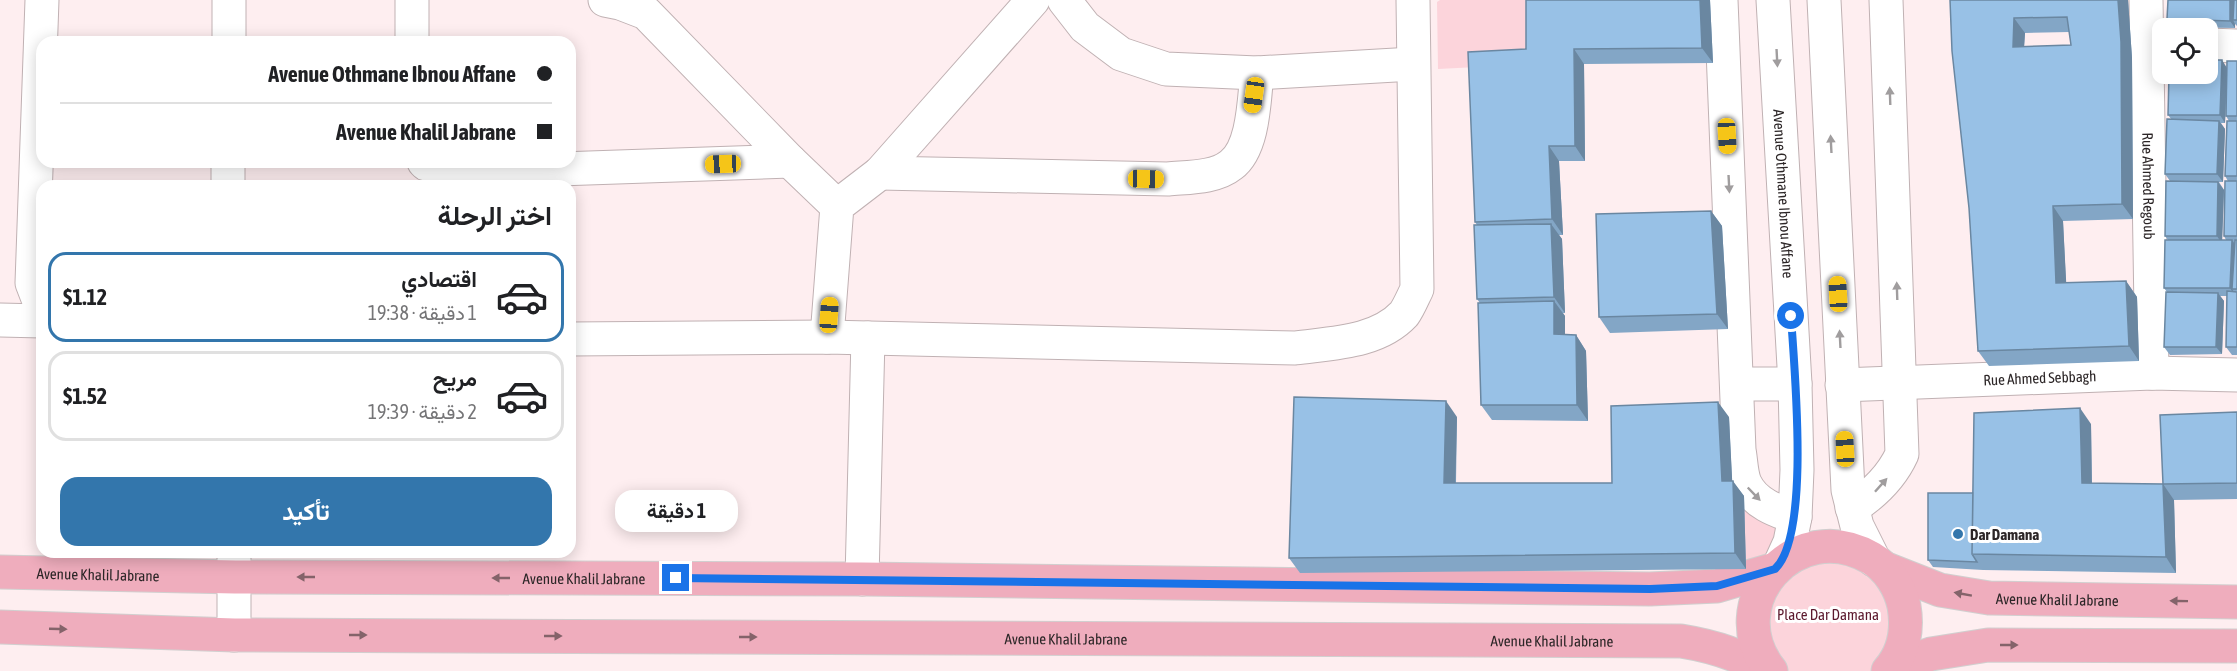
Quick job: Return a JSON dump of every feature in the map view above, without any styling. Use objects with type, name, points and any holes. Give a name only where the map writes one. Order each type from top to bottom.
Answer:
[{"type":"main road","name":"Avenue Khalil Jabrane","points":[[0,572],[234,564],[862,579],[1650,589],[1717,586],[1778,566],[1794,554],[1810,548],[1826,546],[1859,552],[1879,564],[1940,590],[1989,598],[2237,602]]},
{"type":"main road","points":[[1879,564],[1899,591],[1906,617],[1905,635],[1900,652],[1889,669]]},
{"type":"main road","points":[[1771,671],[1763,661],[1755,643],[1753,623],[1755,603],[1763,584],[1778,566]]},
{"type":"main road","name":"Avenue Khalil Jabrane","points":[[0,627],[234,635],[1681,641],[1710,645],[1766,671]]},
{"type":"main road","points":[[1889,669],[1931,654],[1988,645],[2237,646]]},
{"type":"street","points":[[41,36],[42,0]]},
{"type":"street","points":[[229,0],[229,36]]},
{"type":"street","points":[[412,0],[412,36]]},
{"type":"street","points":[[605,0],[646,13],[837,206]]},
{"type":"street","points":[[828,337],[837,206],[880,173],[1033,0]]},
{"type":"street","points":[[1064,0],[1084,27],[1121,54],[1166,69],[1257,73],[1413,64]]},
{"type":"street","points":[[576,339],[828,337],[1295,348],[1357,340],[1384,329],[1404,313],[1417,289],[1413,0]]},
{"type":"street","points":[[1721,0],[1739,450],[1744,482],[1754,495],[1773,510],[1795,517]]},
{"type":"street","name":"Avenue Othmane Ibnou Affane","points":[[1773,0],[1795,384],[1797,470],[1795,517],[1790,542],[1778,566]]},
{"type":"street","points":[[1824,0],[1848,490],[1864,544],[1879,564]]},
{"type":"street","points":[[1852,508],[1872,495],[1895,470],[1902,454],[1886,0]]},
{"type":"street","name":"Rue Ahmed Regoub","points":[[2146,0],[2152,29]]},
{"type":"street","points":[[2218,45],[2237,46]]},
{"type":"street","points":[[880,173],[1168,179],[1208,175],[1232,165],[1247,143],[1257,73]]},
{"type":"street","name":"Rue Ahmed Regoub","points":[[2152,373],[2155,84]]},
{"type":"street","points":[[440,168],[474,172],[790,161]]},
{"type":"street","points":[[36,168],[32,283],[36,293]]},
{"type":"street","points":[[0,321],[36,321]]},
{"type":"street","points":[[862,579],[868,338]]},
{"type":"street","name":"Rue Ahmed Sebbagh","points":[[1842,385],[2152,373],[2237,375]]},
{"type":"street","points":[[1738,384],[1795,384]]},
{"type":"street","points":[[234,564],[234,635]]},
{"type":"green space","points":[[1440,0],[1537,0],[1537,64],[1438,69],[1437,2]]},
{"type":"green space","points":[[1744,510],[1763,521],[1778,524],[1775,549],[1746,569]]},
{"type":"green space","name":"Place Dar Damana","points":[[1820,557],[1868,569],[1897,619],[1878,671],[1781,671],[1763,607],[1770,589]]},
{"type":"building","points":[[1526,0],[1700,0],[1702,48],[1574,49],[1575,146],[1549,146],[1552,219],[1475,222],[1468,52],[1526,49]]},
{"type":"building","points":[[1950,0],[2118,0],[2121,42],[2122,204],[2053,206],[2056,283],[2126,281],[2129,346],[1978,351],[1969,208],[1952,51]],"holes":[[[2067,17],[2071,45],[2013,47],[2014,18]]]},
{"type":"building","points":[[2168,0],[2230,0],[2230,21],[2218,21],[2218,18],[2167,18]]},
{"type":"building","points":[[2234,0],[2237,0],[2237,20],[2233,20]]},
{"type":"building","points":[[2218,60],[2222,60],[2220,115],[2168,115],[2169,84],[2218,84]]},
{"type":"building","points":[[2227,61],[2237,61],[2237,116],[2226,116]]},
{"type":"building","points":[[2167,119],[2219,121],[2217,174],[2165,174]]},
{"type":"building","points":[[2227,121],[2237,121],[2237,176],[2225,176]]},
{"type":"building","points":[[2166,181],[2218,182],[2217,236],[2165,236]]},
{"type":"building","points":[[2225,181],[2237,181],[2237,236],[2224,236]]},
{"type":"building","points":[[1711,211],[1717,314],[1599,317],[1596,214]]},
{"type":"building","points":[[1551,224],[1554,297],[1477,299],[1474,225]]},
{"type":"building","points":[[2165,240],[2232,240],[2230,288],[2164,288]]},
{"type":"building","points":[[2235,240],[2237,240],[2237,289],[2232,289]]},
{"type":"building","points":[[2227,291],[2237,292],[2237,347],[2226,347]]},
{"type":"building","points":[[2166,292],[2218,293],[2216,347],[2164,347]]},
{"type":"building","points":[[1554,301],[1554,334],[1576,335],[1577,405],[1481,405],[1478,303]]},
{"type":"building","points":[[1294,397],[1446,401],[1444,483],[1612,483],[1611,406],[1718,402],[1722,481],[1733,481],[1735,553],[1289,558]]},
{"type":"building","points":[[2080,408],[2082,483],[2163,484],[2166,557],[1972,554],[1974,413]]},
{"type":"building","points":[[2237,412],[2237,483],[2163,484],[2160,415]]},
{"type":"building","name":"Dar Damana","points":[[1928,493],[1973,493],[1972,554],[1977,562],[1928,560]]},
{"type":"place","name":"Dar Damana","points":[[1958,534]]},
{"type":"route","points":[[676,578],[1650,589],[1717,586],[1747,579],[1775,569],[1780,564],[1790,542],[1795,517],[1797,492],[1795,384],[1791,316]]}]
